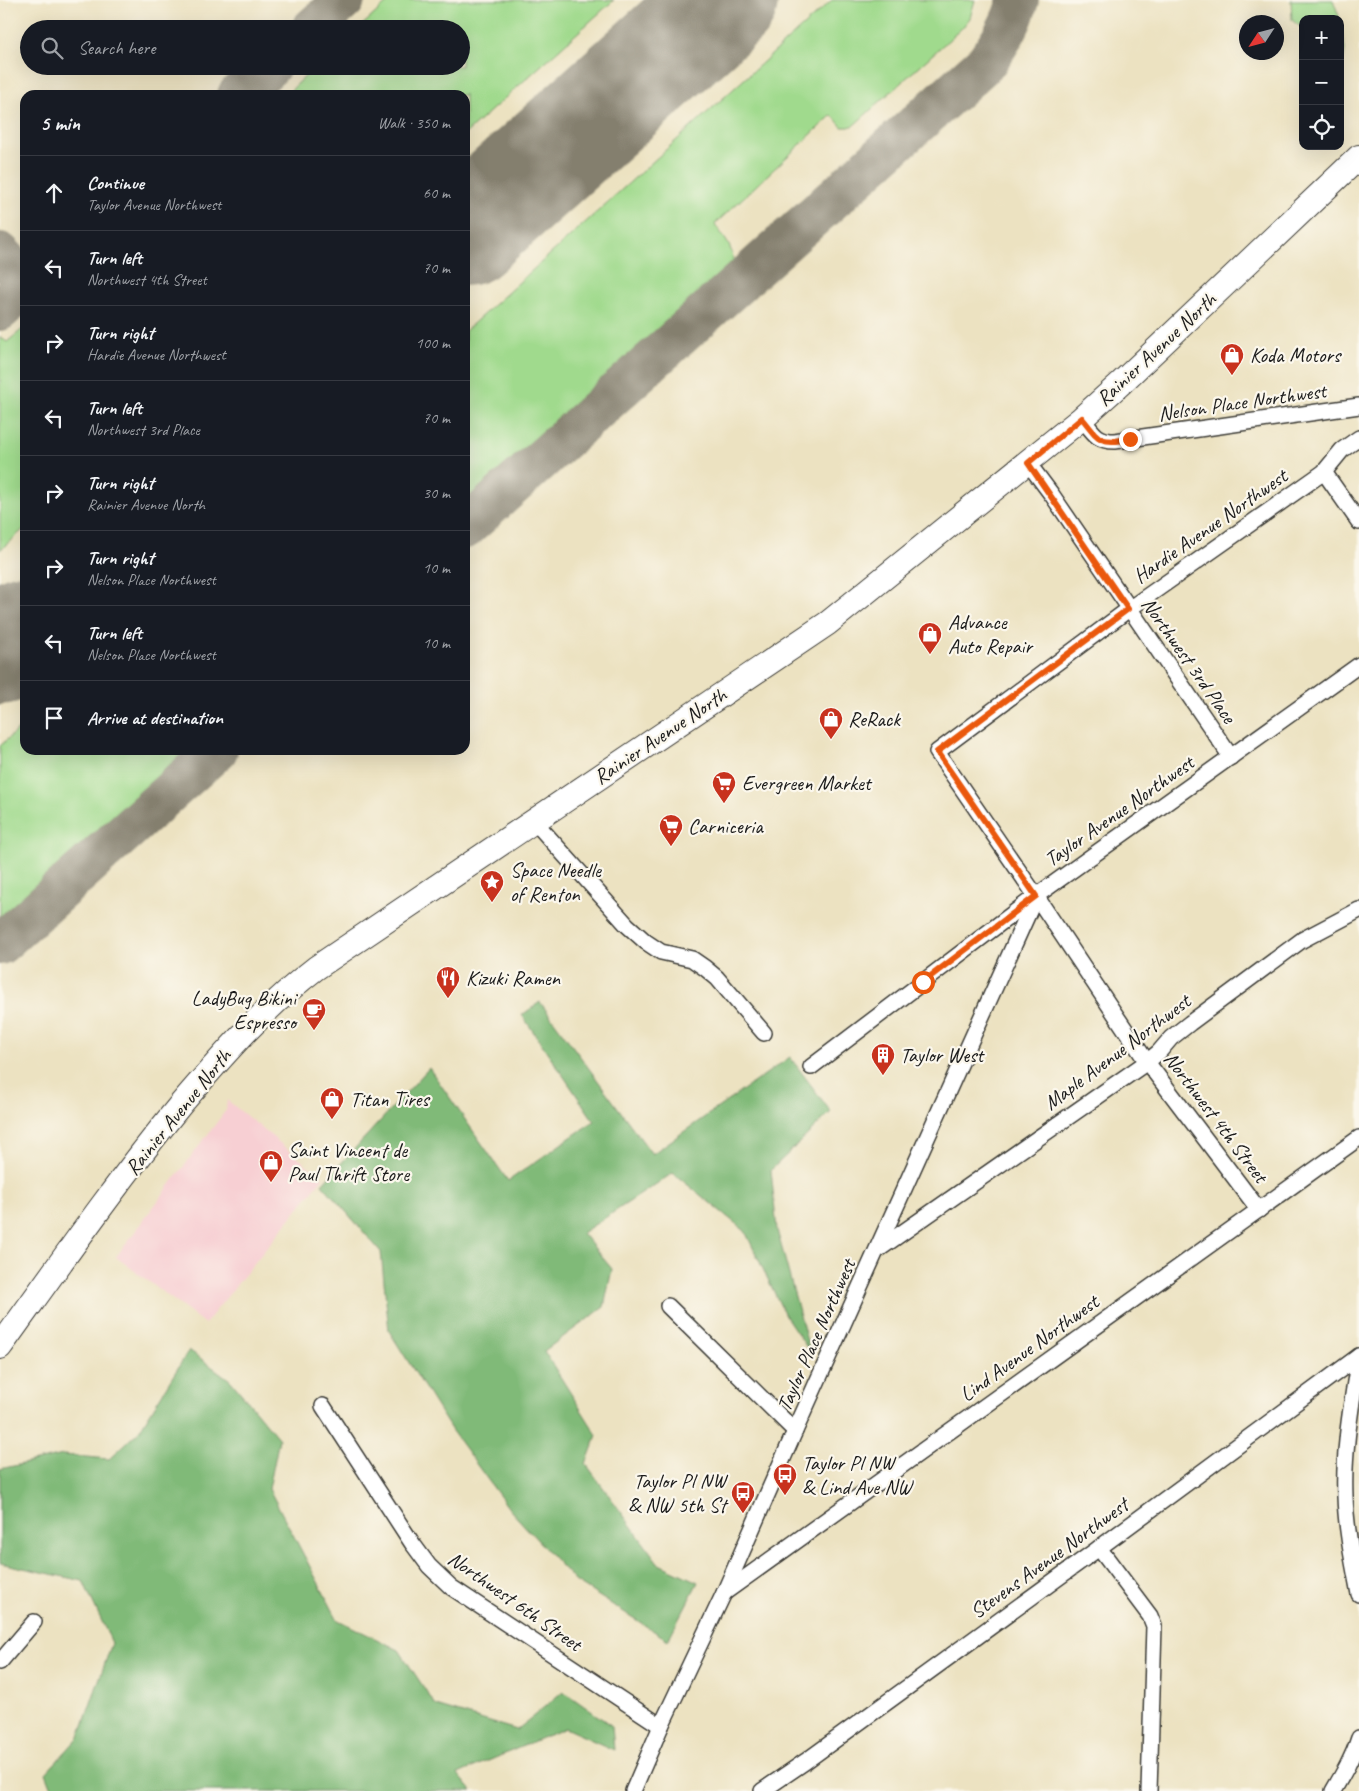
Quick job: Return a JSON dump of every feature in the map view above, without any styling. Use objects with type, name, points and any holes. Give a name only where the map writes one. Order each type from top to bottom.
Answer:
[{"type":"main road","name":"Rainier Avenue North","points":[[0,1347],[142,1151],[213,1066],[266,1010],[288,990],[316,968],[828,623],[1082,418],[1136,370],[1358,158]]},
{"type":"street","name":"Nelson Place Northwest","points":[[1082,418],[1098,438],[1103,441],[1115,442],[1359,406]]},
{"type":"street","name":"Hardie Avenue Northwest","points":[[937,752],[1128,609],[1324,472],[1342,450],[1359,438]]},
{"type":"street","name":"Northwest 3rd Place","points":[[1028,463],[1231,757]]},
{"type":"street","points":[[1324,472],[1359,522]]},
{"type":"street","name":"Taylor Avenue Northwest","points":[[811,1067],[1036,896],[1359,665]]},
{"type":"street","name":"Northwest 4th Street","points":[[937,752],[1147,1062],[1259,1210]]},
{"type":"street","points":[[534,821],[627,925],[661,952],[692,959],[705,968],[717,978],[764,1033]]},
{"type":"street","name":"Taylor Place Northwest","points":[[633,1791],[661,1726],[724,1593],[795,1430],[1036,896]]},
{"type":"street","name":"Maple Avenue Northwest","points":[[877,1250],[1147,1062],[1171,1038],[1190,1023],[1302,940],[1359,910]]},
{"type":"street","name":"Lind Avenue Northwest","points":[[724,1593],[1359,1138]]},
{"type":"street","points":[[668,1306],[795,1430]]},
{"type":"street","points":[[1359,1356],[1347,1442],[1345,1497],[1359,1594]]},
{"type":"street","name":"Stevens Avenue Northwest","points":[[762,1791],[780,1786],[1359,1356]]},
{"type":"street","name":"Northwest 6th Street","points":[[323,1406],[412,1544],[429,1566],[451,1587],[661,1726]]},
{"type":"street","points":[[1098,1548],[1150,1616],[1154,1626],[1149,1791]]},
{"type":"street","points":[[0,1662],[34,1622]]},
{"type":"street","points":[[1332,1791],[1356,1749],[1359,1738]]},
{"type":"shaded area","points":[[227,1100],[323,1178],[205,1324],[116,1257],[226,1110]]},
{"type":"green space","points":[[390,0],[614,0],[470,130],[470,90],[291,90],[307,75],[470,75],[470,20],[368,20]]},
{"type":"green space","points":[[832,0],[975,0],[970,18],[962,28],[854,125],[842,127],[832,115],[715,224],[732,251],[733,262],[470,498],[470,326]]},
{"type":"green space","points":[[1291,0],[1333,0],[1339,15],[1299,15],[1299,26],[1292,20]]},
{"type":"green space","points":[[20,331],[20,532],[0,550],[0,337],[7,342]]},
{"type":"green space","points":[[20,728],[20,755],[181,755],[0,918],[0,746]]},
{"type":"green space","points":[[540,1002],[652,1154],[790,1057],[831,1112],[771,1170],[777,1230],[810,1352],[785,1315],[745,1231],[673,1173],[582,1233],[612,1269],[604,1307],[544,1351],[597,1435],[586,1464],[659,1564],[698,1582],[668,1640],[575,1581],[510,1510],[452,1431],[389,1331],[381,1252],[322,1184],[429,1068],[508,1181],[594,1121],[522,1015]]},
{"type":"green space","points":[[189,1350],[230,1380],[279,1439],[269,1489],[338,1620],[399,1650],[436,1706],[517,1730],[563,1691],[612,1726],[614,1750],[565,1728],[458,1774],[472,1791],[53,1791],[46,1773],[79,1737],[112,1643],[83,1581],[0,1563],[0,1469],[63,1455],[109,1459],[139,1431]]},
{"type":"taxiway","points":[[322,20],[344,0]]},
{"type":"taxiway","points":[[470,524],[986,62],[1009,25],[1018,0]]},
{"type":"taxiway","points":[[244,90],[260,75]]},
{"type":"taxiway","points":[[0,253],[20,275]]},
{"type":"taxiway","points":[[0,310],[20,292]]},
{"type":"taxiway","points":[[0,658],[20,635]]},
{"type":"taxiway","points":[[0,944],[211,755]]},
{"type":"runway","points":[[470,228],[724,0]]},
{"type":"runway","points":[[0,651],[20,633]]},
{"type":"place","name":"Koda Motors","points":[[1232,376]]},
{"type":"place","name":"Advance Auto Repair","points":[[930,655]]},
{"type":"place","name":"ReRack","points":[[831,740]]},
{"type":"place","name":"Evergreen Market","points":[[724,804]]},
{"type":"place","name":"Carniceria","points":[[671,847]]},
{"type":"place","name":"Space Needle of Renton","points":[[492,903]]},
{"type":"place","name":"Kizuki Ramen","points":[[448,999]]},
{"type":"place","name":"LadyBug Bikini Espresso","points":[[314,1031]]},
{"type":"place","name":"Taylor West","points":[[883,1076]]},
{"type":"place","name":"Titan Tires","points":[[332,1120]]},
{"type":"place","name":"Saint Vincent de Paul Thrift Store","points":[[271,1183]]},
{"type":"place","name":"Taylor Pl NW & Lind Ave NW","points":[[785,1496]]},
{"type":"place","name":"Taylor Pl NW & NW 5th St","points":[[743,1514]]},
{"type":"route","points":[[923,982],[1036,896],[937,752],[1128,609],[1052,495],[1028,463],[1082,418],[1098,438],[1103,441],[1115,442],[1130,439]]}]
